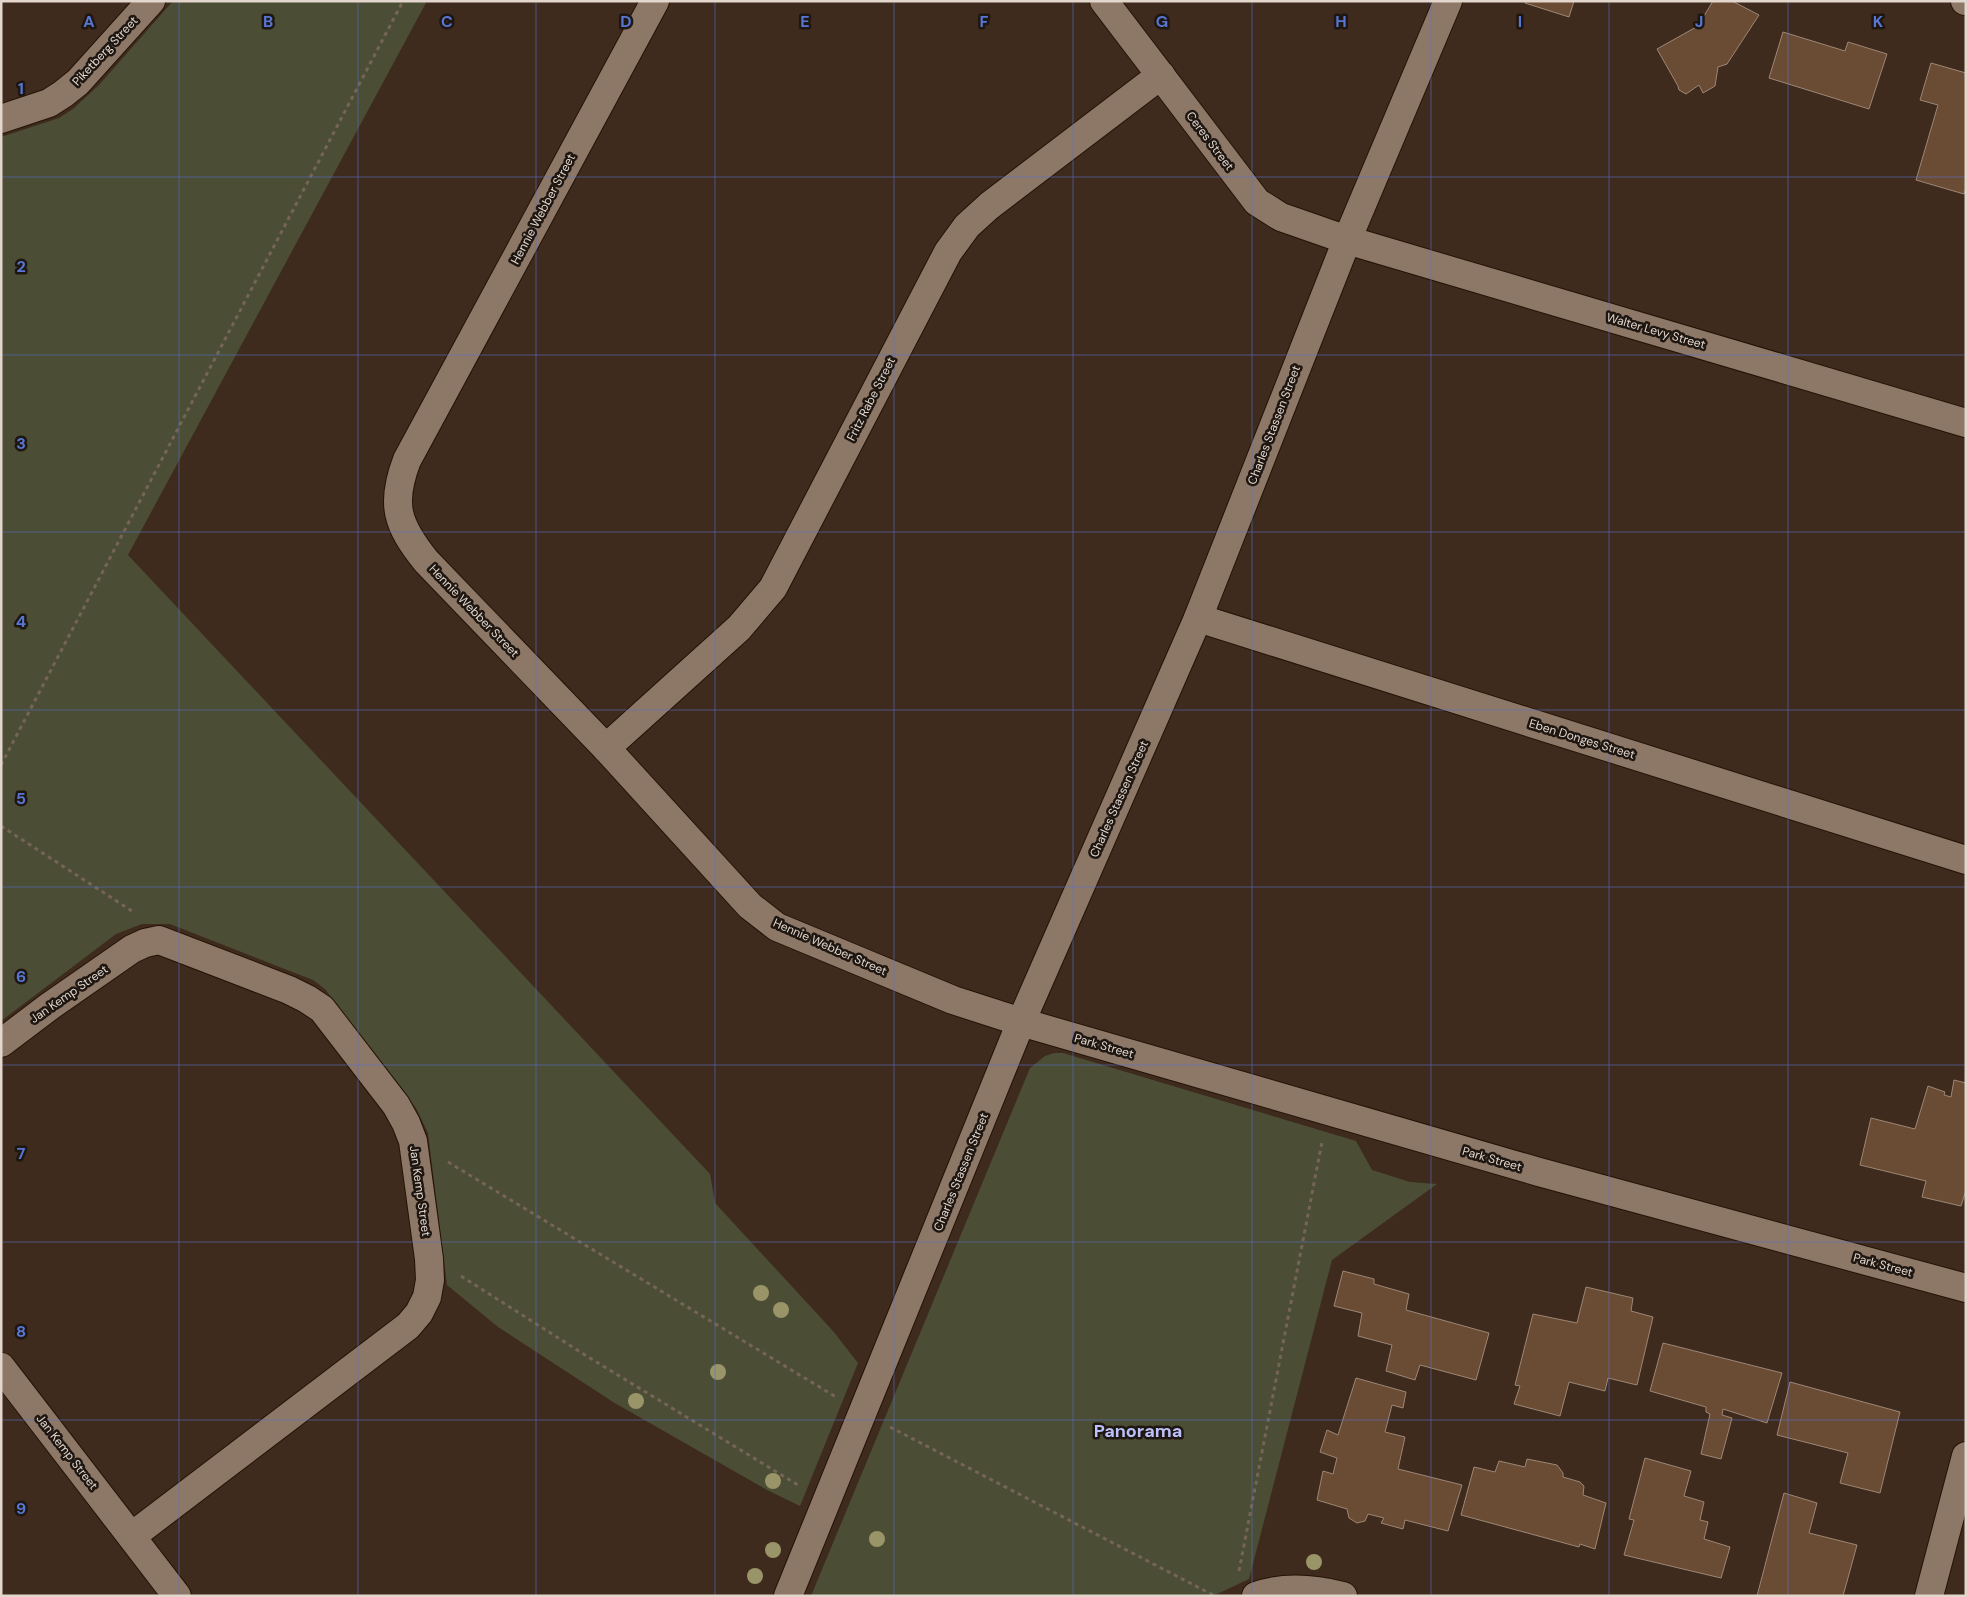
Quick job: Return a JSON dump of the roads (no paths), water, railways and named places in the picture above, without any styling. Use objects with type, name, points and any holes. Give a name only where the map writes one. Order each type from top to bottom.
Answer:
[{"type":"street","name":"Piketberg Street","points":[[1,119],[49,103],[63,94],[78,82],[151,1]]},
{"type":"street","name":"Hennie Webber Street","points":[[655,1],[407,460],[399,481],[397,504],[401,524],[413,545],[426,561],[606,748],[750,906],[777,927],[953,1000],[1021,1022]]},
{"type":"street","name":"Ceres Street","points":[[1104,1],[1257,202],[1281,217],[1347,240]]},
{"type":"street","name":"Charles Stassen Street","points":[[788,1596],[1021,1022],[1198,618],[1347,240],[1448,1]]},
{"type":"street","name":"Fritz Rabe Street","points":[[606,748],[740,628],[773,588],[948,252],[967,226],[989,206],[1161,75]]},
{"type":"street","name":"Walter Levy Street","points":[[1347,240],[1966,423]]},
{"type":"street","name":"Eben Donges Street","points":[[1198,618],[1966,860]]},
{"type":"street","name":"Jan Kemp Street","points":[[1,1043],[132,949],[145,943],[159,940],[289,990],[322,1009],[396,1105],[413,1141],[430,1280],[427,1297],[420,1313],[408,1326],[132,1536]]},
{"type":"street","name":"Park Street","points":[[1021,1022],[1539,1172],[1966,1288]]},
{"type":"street","name":"Jan Kemp Street","points":[[1,1367],[177,1596]]},
{"type":"street","points":[[1929,1596],[1966,1456]]},
{"type":"street","points":[[1256,1596],[1290,1590],[1324,1591],[1343,1596]]},
{"type":"district","name":"Panorama","points":[[1138,1431]]}]
